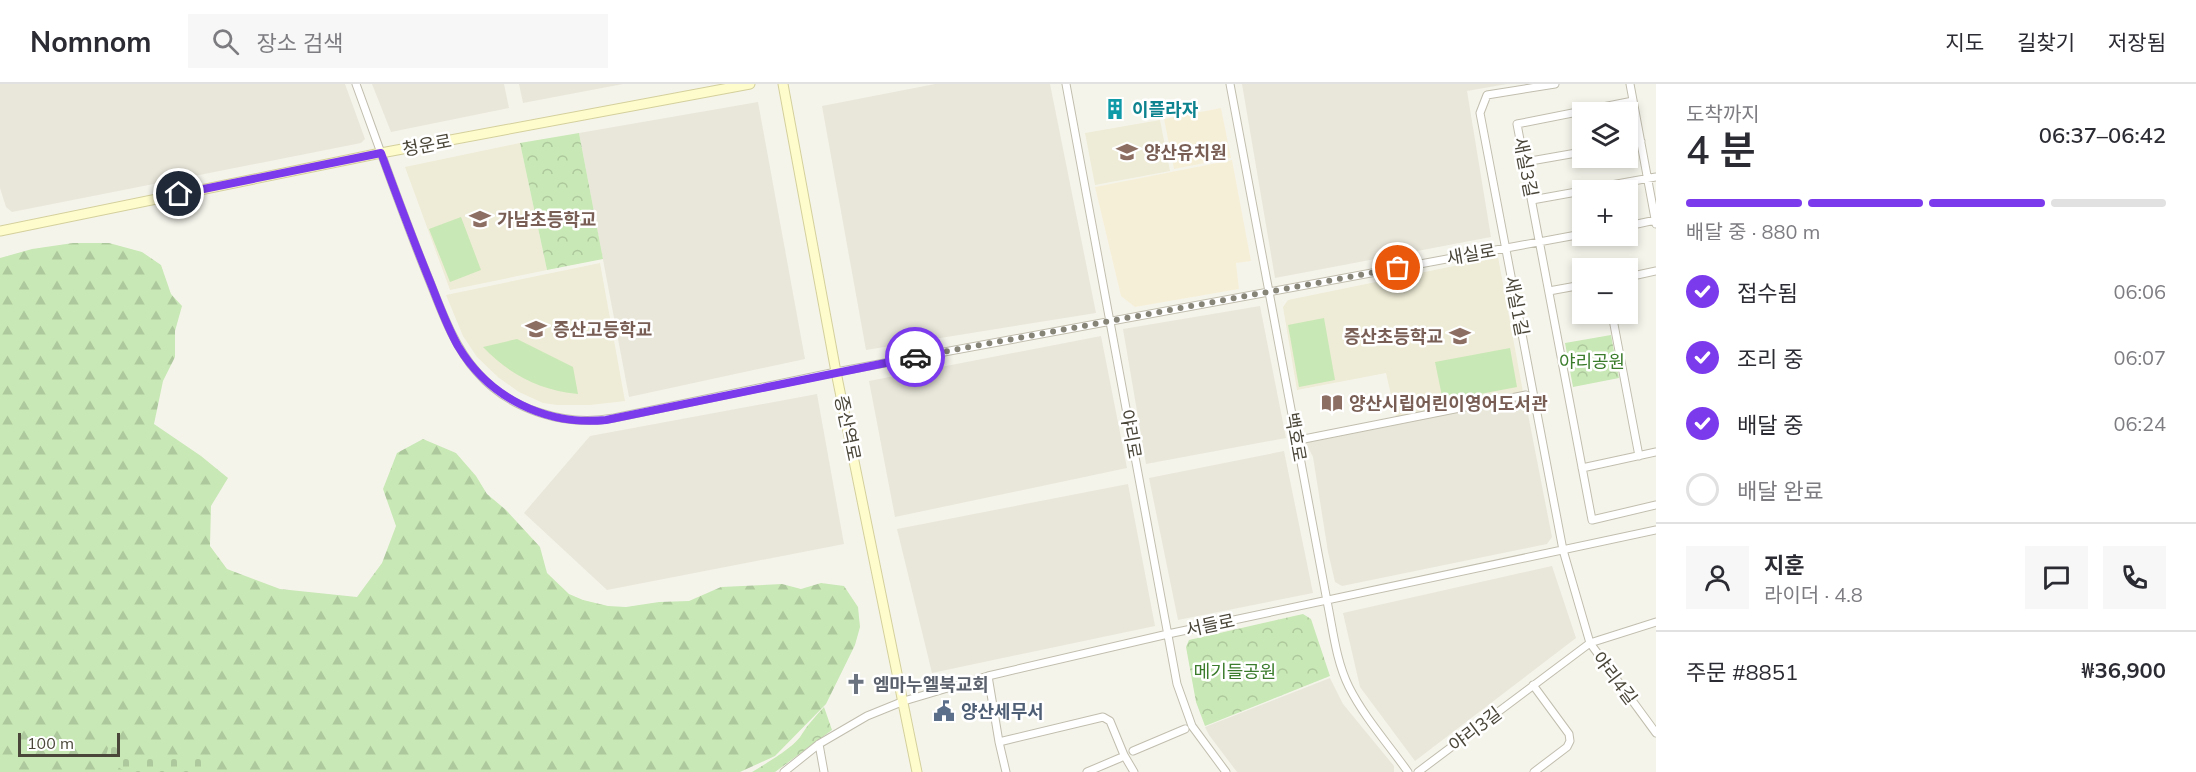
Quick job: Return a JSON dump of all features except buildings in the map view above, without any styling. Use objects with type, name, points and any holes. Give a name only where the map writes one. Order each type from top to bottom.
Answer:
[{"type":"street","name":"새실로","points":[[356,84],[415,246],[458,345],[478,373],[502,394],[516,403],[561,418],[598,421],[836,372],[1572,236]]},
{"type":"street","name":"청운로","points":[[0,231],[381,153],[750,84]]},
{"type":"street","name":"증산역로","points":[[783,84],[836,372],[917,772]]},
{"type":"street","name":"야리로","points":[[1066,84],[1177,684],[1192,726],[1226,772]]},
{"type":"street","name":"백호로","points":[[1230,84],[1340,664],[1350,687],[1408,772]]},
{"type":"street","name":"새실1길","points":[[1555,84],[1487,95],[1480,113],[1563,550]]},
{"type":"street","points":[[1630,84],[1656,222],[1638,224]]},
{"type":"street","name":"새실3길","points":[[1633,101],[1518,124],[1592,520],[1656,505]]},
{"type":"street","points":[[1525,162],[1572,154]]},
{"type":"street","points":[[1638,181],[1656,177]]},
{"type":"street","points":[[1532,200],[1572,193]]},
{"type":"street","points":[[1638,275],[1656,271]]},
{"type":"street","points":[[1549,291],[1572,287]]},
{"type":"street","points":[[1614,324],[1639,456]]},
{"type":"street","points":[[1304,439],[1526,394]]},
{"type":"street","points":[[1582,468],[1656,452]]},
{"type":"street","name":"서들로","points":[[784,772],[819,744],[867,716],[904,701],[988,676],[1168,634],[1656,530]]},
{"type":"street","name":"야리4길","points":[[1563,550],[1590,643],[1656,733]]},
{"type":"street","name":"야리3길","points":[[1418,772],[1590,643],[1656,622]]},
{"type":"street","points":[[988,676],[1006,772]]},
{"type":"street","points":[[1533,685],[1569,734],[1570,741],[1567,747],[1534,772]]},
{"type":"street","points":[[999,742],[1103,717],[1110,721],[1124,755],[1134,772]]},
{"type":"street","points":[[1133,752],[1185,729]]},
{"type":"street","points":[[819,744],[824,772]]},
{"type":"street","points":[[1088,772],[1120,758]]},
{"type":"shaded area","points":[[0,84],[345,84],[365,139],[361,143],[12,212],[6,207],[0,188]]},
{"type":"shaded area","points":[[372,84],[504,84],[509,108],[391,132]]},
{"type":"shaded area","points":[[519,84],[623,84],[523,103]]},
{"type":"shaded area","points":[[935,84],[1050,84],[1096,313],[866,350],[822,106]]},
{"type":"shaded area","points":[[1242,84],[1507,84],[1467,91],[1491,237],[1275,278]]},
{"type":"shaded area","points":[[758,102],[805,359],[629,397],[579,133]]},
{"type":"shaded area","points":[[1221,108],[1231,158],[1174,169],[1164,119]]},
{"type":"shaded area","name":"양산유치원","points":[[1160,120],[1170,171],[1095,185],[1085,133]]},
{"type":"shaded area","name":"가남초등학교","points":[[520,143],[547,270],[450,290],[405,167]]},
{"type":"shaded area","points":[[1232,160],[1251,261],[1236,263],[1239,289],[1135,307],[1121,296],[1095,187]]},
{"type":"shaded area","points":[[1498,257],[1523,392],[1396,417],[1386,373],[1297,390],[1283,307],[1288,300]]},
{"type":"shaded area","name":"증산고등학교","points":[[600,263],[625,401],[590,405],[557,405],[543,403],[519,392],[499,378],[477,357],[463,336],[446,295]]},
{"type":"shaded area","points":[[1260,306],[1286,438],[1146,464],[1123,329]]},
{"type":"shaded area","points":[[1101,336],[1127,468],[895,517],[869,381]]},
{"type":"shaded area","points":[[817,394],[844,544],[607,590],[524,513],[590,436]]},
{"type":"shaded area","points":[[1525,399],[1552,537],[1547,544],[1342,586],[1335,582],[1313,457],[1306,443]]},
{"type":"shaded area","points":[[1284,451],[1313,593],[1178,620],[1149,478]]},
{"type":"shaded area","points":[[1128,484],[1155,626],[932,673],[897,529]]},
{"type":"shaded area","points":[[1552,566],[1576,638],[1415,761],[1360,687],[1343,613]]},
{"type":"shaded area","points":[[1330,678],[1343,704],[1394,766],[1394,772],[1237,772],[1205,727]]},
{"type":"green space","points":[[579,133],[603,259],[547,270],[520,143]]},
{"type":"green space","points":[[461,217],[481,270],[450,282],[429,229]]},
{"type":"green space","points":[[73,243],[109,243],[142,252],[161,265],[171,294],[182,306],[175,331],[175,357],[163,381],[154,424],[201,456],[228,478],[211,506],[210,546],[227,569],[280,589],[357,597],[382,563],[396,526],[383,489],[397,453],[423,439],[456,453],[476,476],[487,494],[506,510],[540,547],[547,573],[569,594],[583,600],[608,606],[626,607],[659,602],[689,601],[721,587],[782,584],[801,589],[821,583],[844,586],[858,607],[860,627],[855,645],[826,704],[775,756],[740,772],[0,772],[0,258],[32,249]]},
{"type":"green space","points":[[1324,318],[1335,380],[1299,387],[1288,325]]},
{"type":"green space","name":"야리공원","points":[[1611,335],[1619,378],[1573,387],[1565,343]]},
{"type":"green space","points":[[517,339],[573,367],[578,394],[538,385],[504,366],[483,347]]},
{"type":"green space","points":[[1510,348],[1517,387],[1443,401],[1435,362]]},
{"type":"green space","name":"메기들공원","points":[[1303,614],[1311,619],[1330,676],[1205,726],[1196,702],[1186,647],[1189,640]]},
{"type":"green space","points":[[824,707],[832,730],[775,772],[752,772],[793,744]]},
{"type":"green space","points":[[109,745],[125,749],[138,757],[202,755],[204,772],[126,772],[105,759]]},
{"type":"way so far","points":[[915,357],[1398,268]]},
{"type":"place","name":"이플라자","points":[[1115,109]]},
{"type":"place","name":"양산유치원","points":[[1127,152]]},
{"type":"place","name":"가남초등학교","points":[[480,219]]},
{"type":"place","name":"증산고등학교","points":[[536,329]]},
{"type":"place","name":"증산초등학교","points":[[1460,336]]},
{"type":"place","name":"양산시립어린이영어도서관","points":[[1332,403]]},
{"type":"place","name":"엠마누엘북교회","points":[[856,684]]},
{"type":"place","name":"양산세무서","points":[[944,711]]},
{"type":"route","points":[[179,194],[381,153],[443,314],[468,360],[490,385],[516,403],[561,418],[582,421],[606,420],[915,357]]}]
